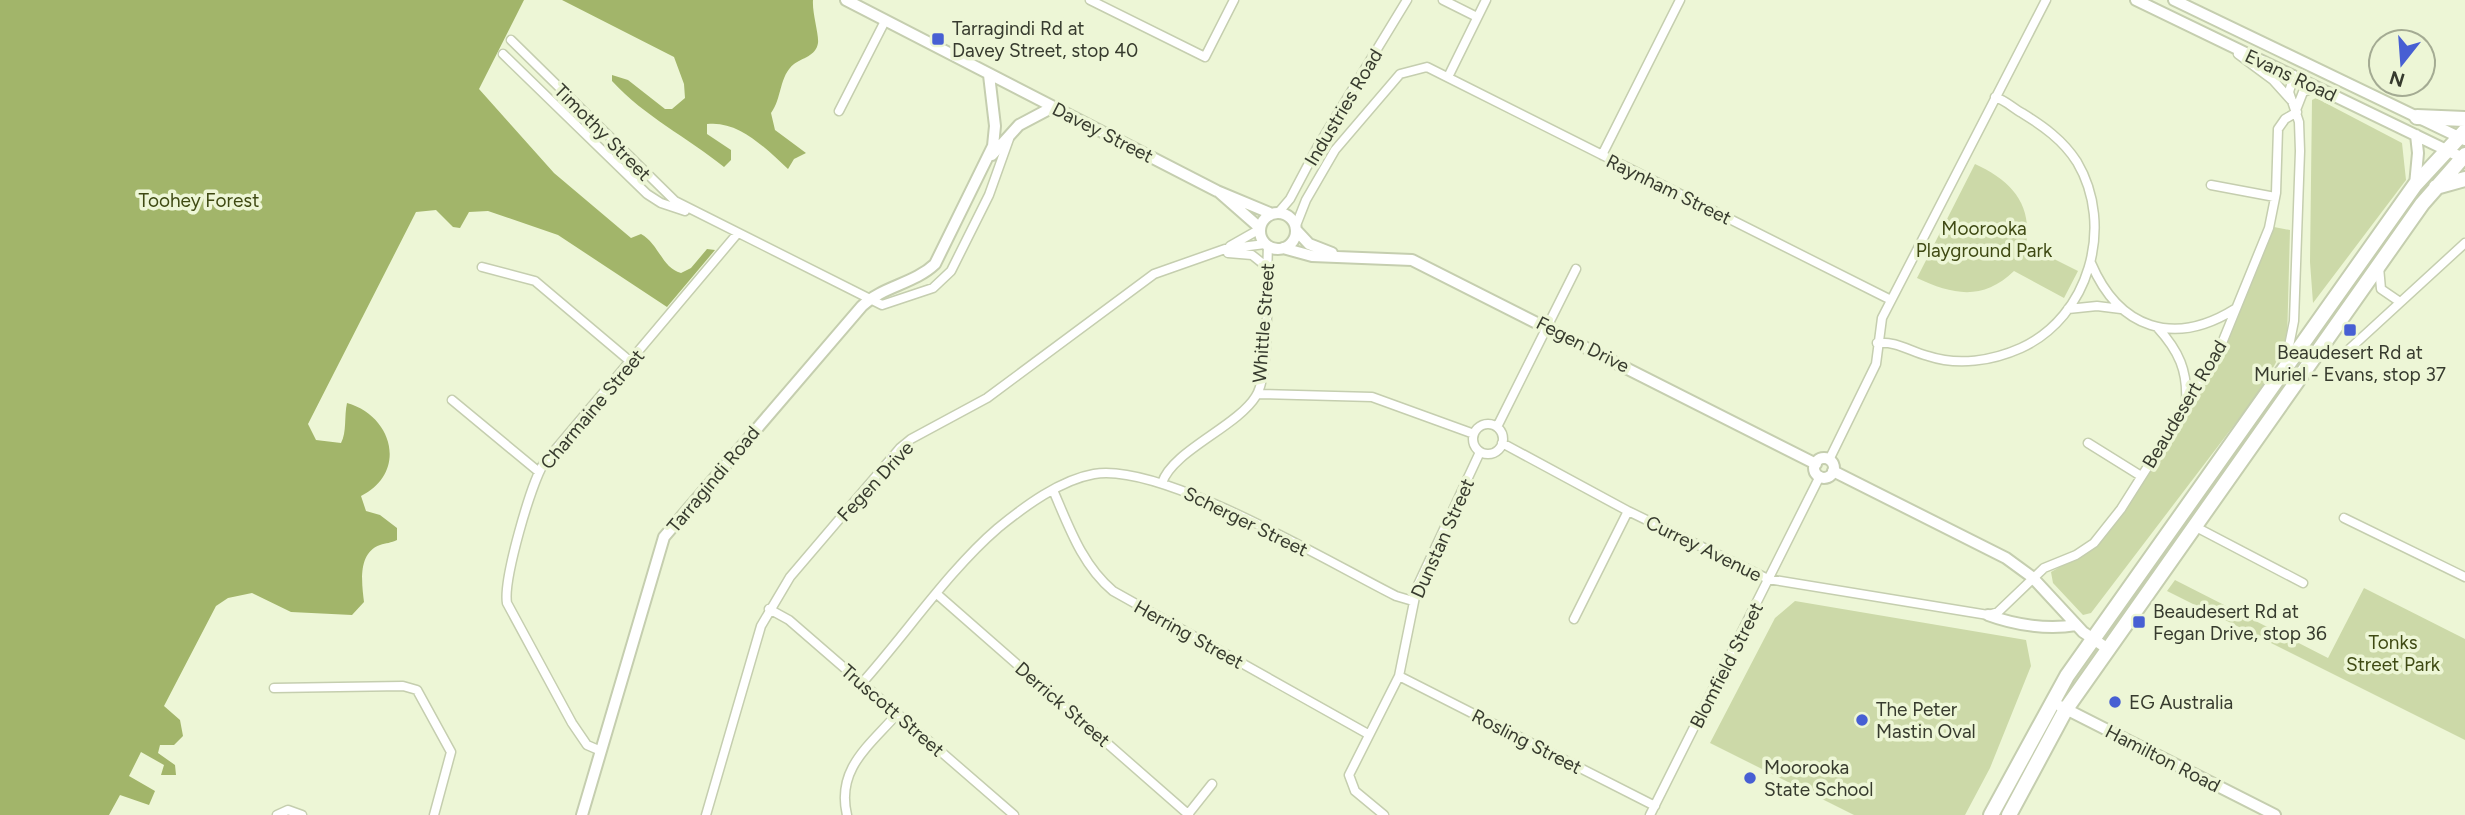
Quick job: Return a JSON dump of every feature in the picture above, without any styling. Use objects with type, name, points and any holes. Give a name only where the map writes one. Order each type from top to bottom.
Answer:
[{"type":"highway","points":[[2417,117],[2465,119]]},
{"type":"highway","points":[[1991,815],[2051,701],[2094,639],[2415,185],[2446,150],[2463,136]]},
{"type":"highway","points":[[2009,815],[2066,709],[2379,265],[2436,187],[2464,157]]},
{"type":"highway","points":[[2436,187],[2465,179]]},
{"type":"street","points":[[846,0],[989,75]]},
{"type":"street","points":[[1090,0],[1205,57],[1234,0]]},
{"type":"street","name":"Industries Road","points":[[1275,213],[1288,202],[1318,146],[1407,0]]},
{"type":"street","points":[[1443,0],[1477,17]]},
{"type":"street","points":[[1449,75],[1486,0]]},
{"type":"street","points":[[1602,155],[1680,0]]},
{"type":"street","points":[[2046,0],[1878,327],[1873,371],[1829,460],[1833,471],[1990,548],[2032,577],[2076,625],[2108,649]]},
{"type":"street","name":"Evans Road","points":[[2136,0],[2464,157]]},
{"type":"street","name":"Evans Road","points":[[2174,0],[2417,117],[2463,136]]},
{"type":"street","points":[[839,111],[885,21]]},
{"type":"street","name":"Timothy Street","points":[[511,40],[664,192],[701,216]]},
{"type":"street","points":[[2219,40],[2269,76],[2295,108]]},
{"type":"street","name":"Timothy Street","points":[[503,54],[652,198],[701,216],[870,298]]},
{"type":"street","points":[[2283,374],[2293,333],[2301,142],[2289,89],[2301,61]]},
{"type":"street","name":"Industries Road","points":[[1296,229],[1306,200],[1331,155],[1390,83],[1404,71],[1427,66],[1449,75]]},
{"type":"street","name":"Davey Street","points":[[989,75],[1217,191],[1275,213]]},
{"type":"street","name":"Tarragindi Road","points":[[582,815],[660,549],[668,531],[870,298],[935,264],[988,160],[995,138],[989,75]]},
{"type":"street","name":"Raynham Street","points":[[1449,75],[1891,300]]},
{"type":"street","name":"Beaudesert Road","points":[[2032,577],[2094,543],[2141,476],[2215,359],[2269,228],[2275,197],[2279,127],[2295,108],[2304,91],[2319,87]]},
{"type":"street","points":[[1877,343],[1895,343],[1931,357],[1982,360],[2023,347],[2048,330],[2068,309],[2091,263],[2095,246],[2095,218],[2089,190],[2077,163],[2049,131],[1995,97]]},
{"type":"street","name":"Tarragindi Road","points":[[988,160],[1014,130],[1053,107]]},
{"type":"street","points":[[870,298],[882,305],[893,304],[933,288],[951,271],[993,187],[1014,130],[1002,125],[995,118]]},
{"type":"street","points":[[2415,185],[2418,153],[2416,135]]},
{"type":"street","points":[[2211,185],[2275,197]]},
{"type":"street","name":"Davey Street","points":[[1217,191],[1260,228]]},
{"type":"street","points":[[1275,213],[1289,217],[1296,229],[1293,240],[1283,248],[1267,245],[1260,228],[1265,218],[1275,213]]},
{"type":"street","name":"Fegen Drive","points":[[1221,251],[1260,228]]},
{"type":"street","name":"Fegen Drive","points":[[1296,229],[1310,245],[1342,256]]},
{"type":"street","name":"Charmaine Street","points":[[601,751],[587,745],[572,723],[507,603],[506,583],[539,472],[737,234]]},
{"type":"street","points":[[2315,355],[2340,356],[2465,243]]},
{"type":"street","name":"Fegen Drive","points":[[706,815],[761,626],[769,609],[790,577],[900,448],[987,398],[1138,283],[1161,271],[1221,251],[1267,245]]},
{"type":"street","name":"Whittle Street","points":[[1162,483],[1170,469],[1244,410],[1258,394],[1263,370],[1267,245]]},
{"type":"street","name":"Fegen Drive","points":[[1283,248],[1309,256],[1412,260],[1816,464]]},
{"type":"street","points":[[1221,251],[1252,255],[1267,267]]},
{"type":"street","points":[[2091,263],[2105,293],[2121,309],[2157,327],[2182,330],[2201,327],[2236,308]]},
{"type":"street","points":[[2379,265],[2381,289],[2400,302]]},
{"type":"street","points":[[482,267],[535,281],[631,362]]},
{"type":"street","points":[[1497,427],[1576,268]]},
{"type":"street","points":[[2068,309],[2097,306],[2121,309]]},
{"type":"street","points":[[2157,327],[2181,360],[2186,376],[2186,405]]},
{"type":"street","points":[[1258,394],[1372,397],[1474,434]]},
{"type":"street","points":[[452,400],[539,472]]},
{"type":"street","points":[[1482,425],[1497,427],[1502,443],[1491,454],[1480,452],[1473,443],[1474,434],[1482,425]]},
{"type":"street","name":"Currey Avenue","points":[[1502,443],[1628,511],[1769,579],[1988,615]]},
{"type":"street","points":[[2088,443],[2141,476]]},
{"type":"street","name":"Dunstan Street","points":[[1380,814],[1355,791],[1349,775],[1399,676],[1413,601],[1422,574],[1480,452]]},
{"type":"street","points":[[1829,460],[1821,459],[1816,464],[1815,471],[1819,476],[1827,477],[1833,471]]},
{"type":"street","name":"Scherger Street","points":[[862,683],[998,529],[1053,490],[1085,476],[1106,472],[1162,483],[1198,496],[1396,596],[1413,601]]},
{"type":"street","name":"Blomfield Street","points":[[1650,815],[1819,476]]},
{"type":"street","name":"Herring Street","points":[[1053,490],[1081,554],[1098,579],[1113,591],[1368,734]]},
{"type":"street","points":[[1574,619],[1628,511]]},
{"type":"street","points":[[2344,518],[2465,577]]},
{"type":"street","points":[[2194,526],[2303,583]]},
{"type":"street","points":[[1988,615],[2008,603],[2032,577]]},
{"type":"street","name":"Derrick Street","points":[[938,595],[1189,814]]},
{"type":"street","name":"Truscott Street","points":[[769,609],[789,620],[1014,815]]},
{"type":"street","points":[[1988,615],[2057,628],[2076,625]]},
{"type":"street","name":"Rosling Street","points":[[1399,676],[1655,806]]},
{"type":"street","points":[[274,688],[403,685],[417,690],[451,752],[434,815]]},
{"type":"street","name":"Hamilton Road","points":[[2051,701],[2275,815]]},
{"type":"street","points":[[847,815],[843,793],[847,772],[897,714]]},
{"type":"street","points":[[1189,814],[1212,784]]},
{"type":"street","points":[[276,815],[288,810],[302,815]]},
{"type":"green space","name":"Toohey Forest","points":[[0,0],[524,0],[479,89],[554,173],[631,238],[641,234],[647,238],[669,266],[681,273],[691,268],[707,249],[715,250],[667,307],[558,235],[488,211],[469,212],[460,228],[453,227],[436,210],[416,212],[308,424],[316,440],[341,443],[347,403],[363,410],[375,420],[389,445],[389,459],[385,473],[376,486],[361,496],[366,511],[380,515],[397,528],[397,540],[380,545],[368,555],[363,570],[364,602],[352,615],[291,612],[252,593],[228,598],[216,606],[164,706],[180,720],[183,736],[174,745],[160,745],[158,753],[175,765],[176,775],[161,775],[164,765],[141,752],[129,776],[155,791],[149,805],[120,795],[109,815],[0,815]]},
{"type":"green space","points":[[562,0],[813,0],[817,47],[812,54],[789,69],[771,113],[775,130],[806,153],[794,159],[788,169],[741,131],[719,124],[707,124],[707,134],[731,150],[731,160],[724,167],[652,116],[612,81],[612,75],[628,80],[665,109],[672,109],[685,98],[684,84],[674,57]]},
{"type":"green space","points":[[2316,98],[2402,143],[2406,180],[2313,303],[2310,262],[2312,100]]},
{"type":"green space","name":"Moorooka Playground Park","points":[[1975,164],[1999,178],[2016,195],[2026,217],[2026,245],[2078,271],[2064,298],[2014,271],[1991,287],[1967,292],[1943,288],[1917,278]]},
{"type":"green space","points":[[2274,227],[2290,230],[2287,341],[2257,395],[2091,613],[2083,615],[2053,583],[2051,572],[2096,546],[2128,506],[2221,357]]},
{"type":"green space","name":"Tonks Street Park","points":[[2175,580],[2328,658],[2364,588],[2465,639],[2465,740],[2167,591]]},
{"type":"green space","name":"The Peter Mastin Oval","points":[[1795,601],[2026,640],[2031,666],[1990,768],[1965,815],[1854,815],[1710,743],[1775,618]]},
{"type":"place","name":"Tarragindi Rd at Davey Street, stop 40","points":[[938,39]]},
{"type":"place","name":"Beaudesert Rd at Muriel - Evans, stop 37","points":[[2350,330]]},
{"type":"place","name":"Beaudesert Rd at Fegan Drive, stop 36","points":[[2139,622]]},
{"type":"place","name":"EG Australia","points":[[2115,702]]},
{"type":"place","name":"The Peter Mastin Oval","points":[[1862,720]]},
{"type":"place","name":"Moorooka State School","points":[[1750,778]]}]
